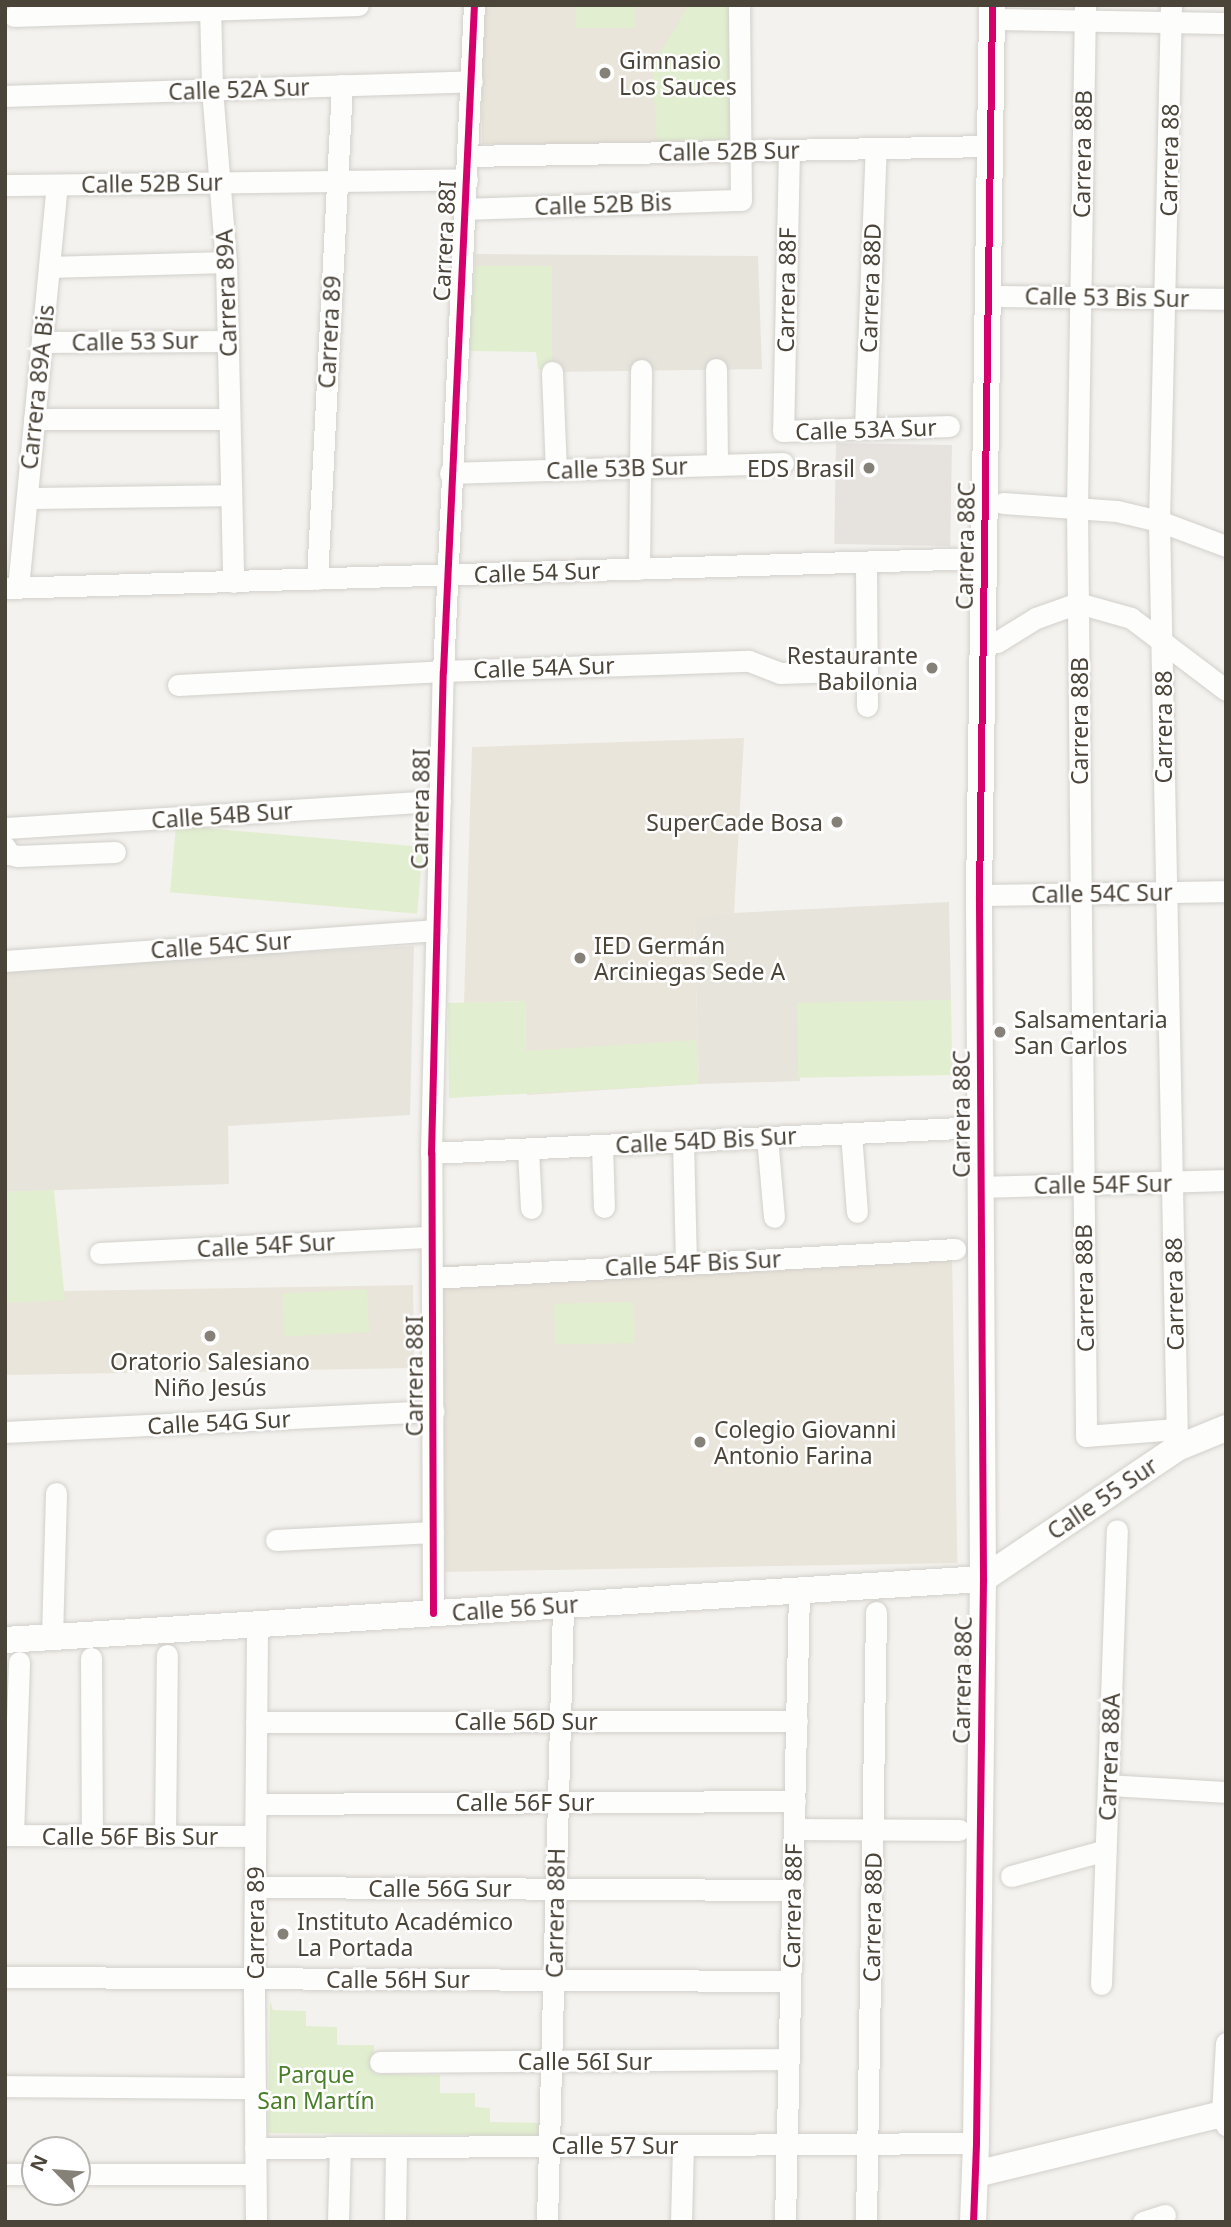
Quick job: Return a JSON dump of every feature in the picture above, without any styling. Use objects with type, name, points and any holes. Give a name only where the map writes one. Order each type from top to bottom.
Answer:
[{"type":"street","points":[[14,16],[358,5]]},
{"type":"street","name":"Carrera 88I","points":[[433,1613],[431,1153],[443,671],[450,473],[474,5]]},
{"type":"street","points":[[739,5],[742,151]]},
{"type":"street","name":"Carrera 89A","points":[[210,8],[212,89],[222,182],[226,261],[233,582]]},
{"type":"street","points":[[992,12],[1172,14],[1226,23]]},
{"type":"street","name":"Carrera 88C","points":[[973,2222],[976,2174],[983,1578],[979,895],[992,12]]},
{"type":"street","name":"Carrera 88B","points":[[1084,13],[1077,507],[1086,1436],[1177,1439]]},
{"type":"street","name":"Carrera 88","points":[[1172,14],[1159,521],[1164,892],[1177,1439]]},
{"type":"street","name":"Calle 52A Sur","points":[[5,96],[472,82]]},
{"type":"street","name":"Carrera 89","points":[[317,579],[342,85]]},
{"type":"street","name":"Calle 52B Sur","points":[[468,156],[990,146]]},
{"type":"street","name":"Carrera 88D","points":[[865,428],[876,148]]},
{"type":"street","name":"Carrera 88F","points":[[783,431],[789,150]]},
{"type":"street","name":"Calle 52B Bis","points":[[465,209],[741,200],[742,151]]},
{"type":"street","name":"Calle 52B Sur","points":[[5,185],[467,179]]},
{"type":"street","name":"Carrera 89A Bis","points":[[12,588],[27,498],[57,185]]},
{"type":"street","points":[[49,267],[226,261]]},
{"type":"street","name":"Calle 53 Bis Sur","points":[[988,296],[1226,299]]},
{"type":"street","name":"Calle 53 Sur","points":[[42,342],[228,341]]},
{"type":"street","points":[[716,369],[717,465]]},
{"type":"street","points":[[639,569],[640,370]]},
{"type":"street","points":[[552,372],[555,470]]},
{"type":"street","points":[[34,419],[229,419]]},
{"type":"street","name":"Calle 53A Sur","points":[[783,431],[949,426]]},
{"type":"street","name":"Calle 53B Sur","points":[[450,473],[783,463]]},
{"type":"street","points":[[27,498],[231,495]]},
{"type":"street","points":[[1003,503],[1117,511],[1159,521],[1226,547]]},
{"type":"street","name":"Calle 54 Sur","points":[[12,588],[984,558]]},
{"type":"street","points":[[866,562],[867,706]]},
{"type":"street","points":[[998,642],[1036,618],[1078,603],[1131,618],[1226,690]]},
{"type":"street","name":"Calle 54A Sur","points":[[178,685],[443,671],[749,661],[780,673],[867,670]]},
{"type":"street","name":"Calle 54B Sur","points":[[5,828],[440,801]]},
{"type":"street","points":[[5,847],[9,854],[18,856],[115,852]]},
{"type":"street","name":"Calle 54C Sur","points":[[979,895],[1226,891]]},
{"type":"street","name":"Calle 54C Sur","points":[[5,961],[437,930]]},
{"type":"street","name":"Calle 54D Bis Sur","points":[[431,1153],[980,1127]]},
{"type":"street","points":[[851,1133],[858,1212]]},
{"type":"street","points":[[767,1137],[774,1217]]},
{"type":"street","points":[[683,1141],[686,1264]]},
{"type":"street","points":[[602,1145],[604,1207]]},
{"type":"street","points":[[528,1149],[531,1208]]},
{"type":"street","name":"Calle 54F Sur","points":[[981,1187],[1226,1180]]},
{"type":"street","name":"Calle 54F Sur","points":[[100,1253],[432,1237]]},
{"type":"street","name":"Calle 54F Bis Sur","points":[[432,1278],[955,1249]]},
{"type":"street","name":"Calle 54G Sur","points":[[5,1433],[433,1411]]},
{"type":"street","name":"Calle 55 Sur","points":[[983,1578],[1177,1439],[1226,1428]]},
{"type":"street","points":[[52,1637],[56,1493]]},
{"type":"street","name":"Carrera 88A","points":[[1101,1984],[1117,1530]]},
{"type":"street","points":[[275,1540],[433,1532]]},
{"type":"street","name":"Calle 56 Sur","points":[[12,1651],[52,1637],[983,1578]]},
{"type":"street","name":"Carrera 88F","points":[[786,2222],[799,1590]]},
{"type":"street","name":"Carrera 88H","points":[[547,2222],[563,1605]]},
{"type":"street","name":"Carrera 88D","points":[[866,2222],[876,1612]]},
{"type":"street","name":"Carrera 89","points":[[257,1624],[254,1978],[257,2222]]},
{"type":"street","points":[[9,1835],[12,1651]]},
{"type":"street","points":[[165,1836],[167,1656]]},
{"type":"street","points":[[91,1658],[92,1836]]},
{"type":"street","name":"Calle 56D Sur","points":[[256,1722],[797,1721]]},
{"type":"street","points":[[1108,1785],[1226,1792]]},
{"type":"street","name":"Calle 56F Sur","points":[[256,1804],[795,1801]]},
{"type":"street","points":[[794,1829],[959,1830]]},
{"type":"street","name":"Calle 56F Bis Sur","points":[[9,1835],[255,1836]]},
{"type":"street","points":[[1011,1876],[1106,1850]]},
{"type":"street","name":"Calle 56G Sur","points":[[255,1887],[793,1889]]},
{"type":"street","name":"Calle 56H Sur","points":[[5,1977],[790,1981]]},
{"type":"street","points":[[976,2174],[1225,2117],[1226,2043]]},
{"type":"street","name":"Calle 56I Sur","points":[[380,2063],[789,2059]]},
{"type":"street","points":[[5,2087],[255,2088]]},
{"type":"street","name":"Calle 57 Sur","points":[[255,2148],[976,2143]]},
{"type":"street","points":[[681,2222],[682,2145]]},
{"type":"street","points":[[338,2222],[340,2147]]},
{"type":"street","points":[[395,2222],[396,2147]]},
{"type":"street","points":[[91,2174],[255,2174]]},
{"type":"street","points":[[1143,2222],[1165,2215]]},
{"type":"shaded area","name":"Gimnasio Los Sauces","points":[[482,5],[730,5],[730,144],[482,144]]},
{"type":"shaded area","points":[[475,254],[758,256],[762,369],[552,372],[475,266]]},
{"type":"shaded area","points":[[836,443],[952,445],[950,546],[834,544]]},
{"type":"shaded area","name":"IED Germán Arciniegas Sede A","points":[[744,738],[734,913],[694,916],[699,1084],[527,1095],[525,1001],[464,1003],[472,747]]},
{"type":"shaded area","points":[[949,902],[951,1000],[798,1008],[800,1081],[699,1084],[694,915]]},
{"type":"shaded area","points":[[414,946],[410,1115],[228,1126],[229,1184],[5,1192],[5,967]]},
{"type":"shaded area","name":"Colegio Giovanni Antonio Farina","points":[[952,1256],[957,1563],[445,1572],[440,1265]]},
{"type":"shaded area","name":"Oratorio Salesiano Niño Jesús","points":[[413,1285],[414,1368],[7,1375],[5,1292]]},
{"type":"green space","points":[[576,5],[635,5],[635,28],[576,28]]},
{"type":"green space","points":[[689,5],[730,5],[730,140],[657,141],[652,66]]},
{"type":"green space","points":[[475,266],[552,266],[552,372],[538,369],[536,352],[468,351]]},
{"type":"green space","points":[[176,825],[423,847],[417,914],[170,892]]},
{"type":"green space","points":[[951,1000],[952,1075],[798,1078],[797,1003]]},
{"type":"green space","points":[[525,1001],[526,1051],[696,1040],[699,1084],[449,1098],[448,1003]]},
{"type":"green space","points":[[54,1190],[65,1300],[5,1303],[5,1192]]},
{"type":"green space","points":[[367,1289],[369,1332],[284,1336],[282,1293]]},
{"type":"green space","points":[[634,1302],[635,1343],[555,1344],[554,1303]]},
{"type":"green space","name":"Parque San Martín","points":[[270,2001],[273,2010],[306,2011],[306,2026],[337,2027],[337,2045],[374,2045],[374,2074],[440,2075],[440,2093],[475,2093],[475,2107],[490,2108],[490,2122],[542,2123],[542,2136],[268,2133]]},
{"type":"cycle path","points":[[433,1613],[431,1153],[443,671],[474,5]]},
{"type":"cycle path","points":[[973,2222],[983,1579],[979,895],[992,5]]},
{"type":"place","name":"Gimnasio Los Sauces","points":[[605,73]]},
{"type":"place","name":"EDS Brasil","points":[[869,468]]},
{"type":"place","name":"Restaurante Babilonia","points":[[932,668]]},
{"type":"place","name":"SuperCade Bosa","points":[[837,822]]},
{"type":"place","name":"IED Germán Arciniegas Sede A","points":[[580,958]]},
{"type":"place","name":"Salsamentaria San Carlos","points":[[1000,1032]]},
{"type":"place","name":"Oratorio Salesiano Niño Jesús","points":[[210,1336]]},
{"type":"place","name":"Colegio Giovanni Antonio Farina","points":[[700,1442]]},
{"type":"place","name":"Instituto Académico La Portada","points":[[283,1934]]}]
